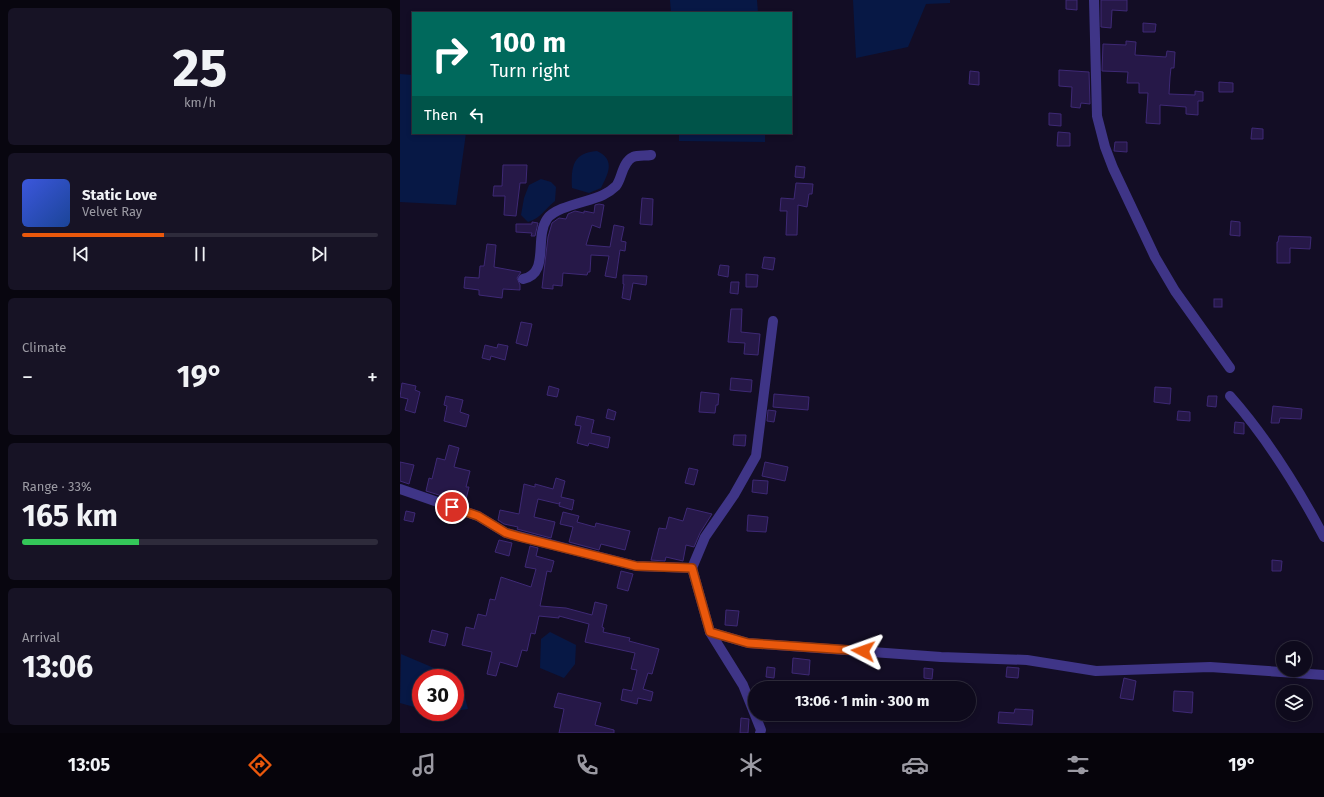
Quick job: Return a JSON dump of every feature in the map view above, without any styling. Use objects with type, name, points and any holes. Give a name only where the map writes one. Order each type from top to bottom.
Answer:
[{"type":"street","points":[[1094,0],[1096,116],[1105,147],[1113,168],[1155,257],[1175,291],[1230,368]]},
{"type":"street","points":[[524,278],[532,277],[538,271],[542,229],[550,215],[563,208],[604,195],[616,186],[627,163],[632,158],[651,155]]},
{"type":"street","points":[[760,733],[761,730],[743,686],[710,632],[692,568],[705,537],[734,495],[756,456],[773,321]]},
{"type":"street","points":[[1230,396],[1255,424],[1294,482],[1324,537]]},
{"type":"street","points":[[400,489],[478,516],[506,533],[636,566],[692,568]]},
{"type":"street","points":[[710,632],[748,643],[941,657],[1027,660],[1096,671],[1210,667],[1324,675]]},
{"type":"water","points":[[670,0],[757,0],[758,12],[671,12]]},
{"type":"water","points":[[853,0],[950,0],[950,3],[926,4],[908,47],[856,58]]},
{"type":"water","points":[[400,74],[412,75],[412,134],[466,134],[456,205],[400,202]]},
{"type":"water","points":[[679,134],[765,134],[765,142],[679,141]]},
{"type":"water","points":[[597,151],[607,159],[609,168],[601,188],[589,193],[572,188],[572,173],[575,162],[578,158],[589,152]]},
{"type":"water","points":[[541,179],[551,182],[556,187],[555,201],[540,216],[528,222],[521,215],[524,198],[529,185]]},
{"type":"water","points":[[550,632],[576,645],[575,664],[564,678],[540,668],[541,639]]},
{"type":"water","points":[[401,654],[436,669],[412,669],[412,706],[400,703]]},
{"type":"water","points":[[464,694],[468,709],[464,710]]},
{"type":"building","points":[[1066,0],[1077,0],[1077,10],[1066,9]]},
{"type":"building","points":[[1101,0],[1127,0],[1127,11],[1112,10],[1111,28],[1101,27]]},
{"type":"building","points":[[1143,23],[1156,24],[1155,32],[1143,32]]},
{"type":"building","points":[[1126,41],[1136,42],[1135,55],[1166,57],[1167,51],[1175,52],[1174,68],[1171,68],[1169,94],[1195,95],[1195,91],[1203,92],[1203,101],[1198,101],[1198,115],[1186,114],[1186,107],[1160,105],[1160,124],[1146,123],[1148,93],[1139,93],[1139,83],[1127,83],[1128,72],[1102,71],[1103,44],[1126,45]]},
{"type":"building","points":[[1059,70],[1089,72],[1090,104],[1081,103],[1080,108],[1071,107],[1072,87],[1059,86]]},
{"type":"building","points":[[970,71],[979,72],[979,85],[969,84]]},
{"type":"building","points":[[1219,82],[1233,83],[1233,92],[1219,92]]},
{"type":"building","points":[[1049,113],[1061,114],[1061,126],[1049,125]]},
{"type":"building","points":[[1252,128],[1263,129],[1263,139],[1251,139]]},
{"type":"building","points":[[1058,132],[1070,133],[1070,146],[1057,146]]},
{"type":"building","points":[[1115,142],[1127,142],[1127,152],[1114,151]]},
{"type":"building","points":[[503,165],[527,165],[526,183],[520,183],[516,216],[504,215],[505,196],[493,196],[494,186],[502,186]]},
{"type":"building","points":[[796,166],[805,167],[804,178],[795,177]]},
{"type":"building","points":[[796,183],[813,184],[812,194],[809,194],[807,207],[798,205],[797,235],[786,235],[787,211],[780,211],[781,198],[794,199]]},
{"type":"building","points":[[642,198],[653,199],[652,225],[640,224]]},
{"type":"building","points":[[595,205],[604,205],[600,228],[592,225],[586,245],[610,247],[614,225],[624,227],[621,241],[626,242],[625,251],[620,250],[616,278],[605,276],[609,256],[591,255],[590,272],[588,272],[587,275],[563,273],[562,286],[553,285],[553,289],[542,288],[548,237],[552,223],[559,218],[566,219],[568,214],[575,211],[594,213]]},
{"type":"building","points":[[1231,221],[1240,222],[1240,236],[1230,235]]},
{"type":"building","points":[[532,222],[538,223],[535,236],[531,236],[532,233],[516,232],[516,224],[532,224]]},
{"type":"building","points":[[1279,236],[1311,237],[1310,249],[1290,248],[1290,263],[1277,263],[1277,242]]},
{"type":"building","points":[[487,244],[496,245],[494,267],[521,272],[517,278],[520,285],[520,290],[503,289],[502,298],[479,295],[479,290],[464,288],[465,277],[479,278],[480,266],[484,266]]},
{"type":"building","points":[[764,257],[775,258],[773,270],[762,268]]},
{"type":"building","points":[[720,265],[729,266],[728,277],[718,275]]},
{"type":"building","points":[[746,274],[758,275],[757,287],[746,287]]},
{"type":"building","points":[[623,275],[647,276],[646,285],[633,283],[630,300],[622,298],[624,284]]},
{"type":"building","points":[[731,282],[739,282],[738,294],[730,293]]},
{"type":"building","points":[[1214,299],[1222,299],[1222,307],[1214,307]]},
{"type":"building","points":[[731,309],[742,309],[741,332],[760,334],[758,355],[744,354],[745,343],[728,342]]},
{"type":"building","points":[[521,322],[532,324],[527,346],[516,343]]},
{"type":"building","points":[[498,344],[508,346],[505,360],[491,356],[490,360],[482,358],[485,345],[497,348]]},
{"type":"building","points":[[731,378],[752,380],[751,392],[730,390]]},
{"type":"building","points":[[402,383],[416,386],[415,390],[420,392],[415,413],[405,410],[408,399],[400,397]]},
{"type":"building","points":[[549,386],[559,389],[557,397],[547,395]]},
{"type":"building","points":[[1155,387],[1171,388],[1170,404],[1154,402]]},
{"type":"building","points":[[701,392],[719,394],[718,405],[716,405],[715,413],[699,412]]},
{"type":"building","points":[[774,394],[809,397],[808,410],[773,407]]},
{"type":"building","points":[[446,396],[463,400],[460,412],[469,415],[466,427],[444,421],[447,406],[444,405]]},
{"type":"building","points":[[1208,396],[1217,396],[1216,407],[1207,406]]},
{"type":"building","points":[[1273,406],[1302,409],[1301,419],[1280,418],[1279,423],[1271,423]]},
{"type":"building","points":[[608,409],[616,412],[614,420],[606,418]]},
{"type":"building","points":[[768,410],[776,411],[774,422],[767,421]]},
{"type":"building","points":[[1178,411],[1190,412],[1190,421],[1177,420]]},
{"type":"building","points":[[577,416],[594,420],[591,433],[610,437],[608,448],[589,443],[588,446],[577,443],[581,426],[575,425]]},
{"type":"building","points":[[1235,422],[1244,423],[1244,434],[1234,433]]},
{"type":"building","points":[[734,435],[746,435],[745,446],[733,445]]},
{"type":"building","points":[[449,445],[459,448],[454,467],[470,471],[466,487],[469,487],[465,503],[426,491],[429,478],[432,479],[437,458],[445,460]]},
{"type":"building","points":[[400,462],[414,465],[409,484],[400,481]]},
{"type":"building","points":[[765,462],[788,467],[785,481],[762,476]]},
{"type":"building","points":[[689,468],[698,470],[694,485],[685,483]]},
{"type":"building","points":[[556,478],[565,481],[561,497],[574,500],[572,510],[559,506],[560,502],[559,504],[538,499],[534,517],[555,522],[551,538],[517,529],[518,527],[504,524],[498,520],[500,510],[519,514],[524,484],[535,487],[535,484],[553,489]]},
{"type":"building","points":[[753,480],[768,481],[767,494],[752,492]]},
{"type":"building","points":[[687,508],[712,514],[700,533],[694,547],[686,545],[683,561],[666,557],[665,561],[651,560],[659,528],[666,529],[669,517],[683,521]]},
{"type":"building","points":[[406,511],[415,513],[413,522],[404,520]]},
{"type":"building","points":[[563,512],[579,516],[577,522],[595,527],[596,523],[630,531],[625,550],[601,544],[599,550],[569,542],[573,527],[560,524]]},
{"type":"building","points":[[748,515],[768,517],[766,532],[747,531]]},
{"type":"building","points":[[499,540],[512,543],[509,556],[495,552]]},
{"type":"building","points":[[530,546],[538,548],[536,556],[554,561],[551,572],[547,571],[540,606],[566,608],[592,615],[595,602],[607,605],[602,627],[604,628],[603,632],[630,638],[629,641],[659,649],[652,674],[648,673],[643,689],[653,692],[651,701],[638,698],[637,704],[621,700],[623,689],[632,691],[637,670],[631,669],[635,653],[585,642],[589,624],[559,616],[559,618],[539,616],[535,634],[531,633],[527,651],[522,650],[517,667],[500,662],[496,676],[487,674],[492,652],[462,645],[466,627],[474,629],[478,614],[486,616],[490,599],[495,600],[501,577],[531,587],[536,569],[525,567]]},
{"type":"building","points":[[1272,560],[1282,561],[1281,571],[1272,571]]},
{"type":"building","points":[[621,571],[633,574],[628,591],[617,588]]},
{"type":"building","points":[[726,610],[739,611],[737,626],[725,625]]},
{"type":"building","points":[[432,630],[448,634],[445,646],[429,642]]},
{"type":"building","points":[[793,658],[810,660],[809,675],[792,673]]},
{"type":"building","points":[[767,667],[775,668],[774,678],[766,677]]},
{"type":"building","points":[[1007,667],[1019,668],[1018,678],[1006,677]]},
{"type":"building","points":[[924,668],[933,669],[932,679],[924,678]]},
{"type":"building","points":[[1124,678],[1136,681],[1133,700],[1120,698]]},
{"type":"building","points":[[1174,691],[1193,692],[1192,713],[1173,711]]},
{"type":"building","points":[[558,693],[601,703],[595,725],[614,730],[614,733],[559,733],[564,709],[554,707]]},
{"type":"building","points":[[1015,709],[1033,710],[1032,725],[998,723],[999,712],[1014,713]]},
{"type":"building","points":[[741,718],[748,719],[748,733],[740,733]]},
{"type":"route","points":[[452,507],[478,516],[506,533],[520,537],[636,566],[692,568],[710,632],[748,643],[863,651]]}]
